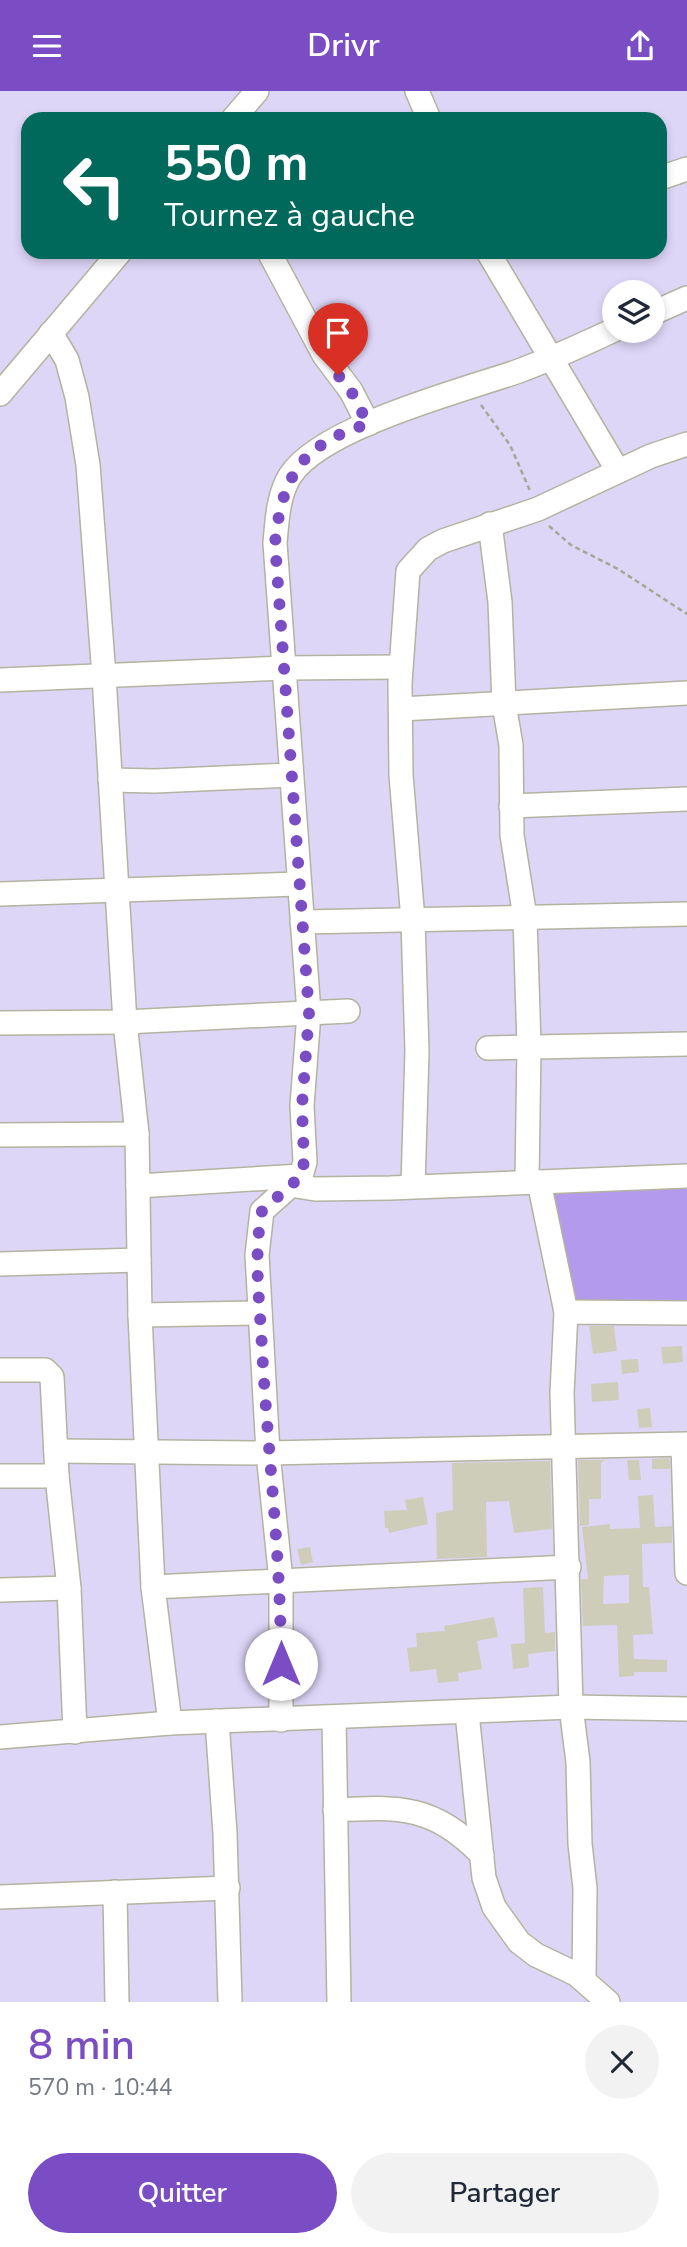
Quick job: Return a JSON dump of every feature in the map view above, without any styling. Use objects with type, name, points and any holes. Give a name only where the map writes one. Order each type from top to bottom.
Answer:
[{"type":"street","points":[[417,91],[426,112]]},
{"type":"street","points":[[667,176],[687,169]]},
{"type":"street","points":[[0,394],[114,259]]},
{"type":"street","points":[[273,259],[324,355],[351,391],[368,424]]},
{"type":"street","points":[[492,259],[618,471]]},
{"type":"street","points":[[665,308],[687,298]]},
{"type":"street","points":[[51,333],[70,372],[86,452],[104,676],[125,1022],[137,1134],[140,1315],[153,1587],[170,1723]]},
{"type":"street","points":[[281,1720],[281,1581],[268,1453],[257,1255],[262,1211],[295,1181],[305,1150],[302,1106],[309,1013],[275,543],[279,504],[290,476],[307,457],[350,429],[551,358],[602,335]]},
{"type":"street","points":[[413,1187],[417,1051],[413,920],[401,775],[400,667],[408,571],[428,549],[490,524],[538,509],[618,471],[687,444]]},
{"type":"street","points":[[490,524],[500,602],[504,704],[511,745],[512,835],[525,917],[533,1182],[566,1312],[564,1448],[571,1707],[579,1762],[580,1844],[585,1888],[583,1980]]},
{"type":"street","points":[[0,680],[284,668],[400,667]]},
{"type":"street","points":[[401,709],[687,693]]},
{"type":"street","points":[[110,780],[155,781],[291,775]]},
{"type":"street","points":[[511,806],[687,799]]},
{"type":"street","points":[[0,894],[298,884]]},
{"type":"street","points":[[302,922],[687,914]]},
{"type":"street","points":[[0,1023],[125,1022],[348,1011]]},
{"type":"street","points":[[488,1048],[687,1044]]},
{"type":"street","points":[[0,1135],[137,1134]]},
{"type":"street","points":[[138,1186],[295,1181],[315,1189],[687,1176]]},
{"type":"street","points":[[0,1264],[139,1260]]},
{"type":"street","points":[[566,1312],[687,1313]]},
{"type":"street","points":[[140,1315],[260,1313]]},
{"type":"street","points":[[0,1370],[45,1370],[51,1374],[57,1476],[69,1588],[75,1732]]},
{"type":"street","points":[[56,1451],[268,1453],[685,1445],[687,1573]]},
{"type":"street","points":[[0,1476],[57,1476]]},
{"type":"street","points":[[153,1587],[569,1567]]},
{"type":"street","points":[[0,1590],[69,1588]]},
{"type":"street","points":[[0,1737],[217,1721],[571,1707],[687,1709]]},
{"type":"street","points":[[467,1713],[488,1894],[507,1928],[536,1955],[583,1980],[608,2002]]},
{"type":"street","points":[[334,1718],[339,2002]]},
{"type":"street","points":[[217,1721],[228,1888],[230,2002]]},
{"type":"street","points":[[335,1810],[387,1807],[414,1811],[458,1830],[482,1855]]},
{"type":"street","points":[[0,1897],[228,1888]]},
{"type":"street","points":[[115,1892],[117,2002]]},
{"type":"shaded area","points":[[0,91],[687,91],[687,2002],[0,2002]]},
{"type":"shaded area","points":[[687,1183],[687,1308],[569,1308],[545,1188]]},
{"type":"building","points":[[589,1326],[614,1326],[617,1351],[593,1354]]},
{"type":"building","points":[[682,1346],[683,1362],[663,1364],[661,1347]]},
{"type":"building","points":[[638,1359],[639,1372],[622,1374],[621,1360]]},
{"type":"building","points":[[618,1382],[619,1400],[592,1402],[591,1384]]},
{"type":"building","points":[[650,1408],[652,1427],[639,1428],[637,1409]]},
{"type":"building","points":[[669,1458],[670,1469],[652,1469],[652,1459]]},
{"type":"building","points":[[578,1460],[605,1460],[601,1463],[601,1499],[589,1499],[589,1525],[580,1526]]},
{"type":"building","points":[[627,1460],[639,1460],[641,1480],[629,1480]]},
{"type":"building","points":[[550,1461],[552,1529],[514,1533],[509,1501],[486,1502],[487,1557],[437,1559],[436,1513],[453,1510],[452,1463]]},
{"type":"building","points":[[653,1495],[655,1527],[672,1526],[672,1543],[642,1544],[643,1587],[649,1587],[653,1634],[633,1635],[634,1659],[667,1660],[667,1672],[634,1672],[634,1676],[619,1677],[617,1625],[583,1626],[581,1579],[588,1579],[582,1527],[610,1524],[610,1529],[640,1528],[638,1496]],"holes":[[[629,1575],[629,1603],[603,1604],[604,1576]]]},
{"type":"building","points":[[423,1497],[428,1524],[389,1533],[388,1528],[385,1528],[384,1511],[407,1510],[405,1500]]},
{"type":"building","points":[[310,1547],[313,1562],[301,1565],[297,1549]]},
{"type":"building","points":[[543,1587],[545,1633],[555,1632],[555,1651],[528,1654],[529,1667],[513,1669],[511,1644],[525,1643],[523,1588]]},
{"type":"building","points":[[494,1617],[498,1637],[477,1641],[482,1669],[458,1673],[459,1681],[438,1683],[436,1669],[410,1672],[407,1648],[417,1647],[416,1633],[445,1631],[444,1626]]},
{"type":"route","points":[[281,1664],[281,1581],[268,1453],[257,1255],[262,1211],[301,1176],[305,1150],[302,1106],[309,1013],[275,543],[279,504],[290,476],[307,457],[327,442],[350,429],[368,424],[351,391],[338,375]]}]
